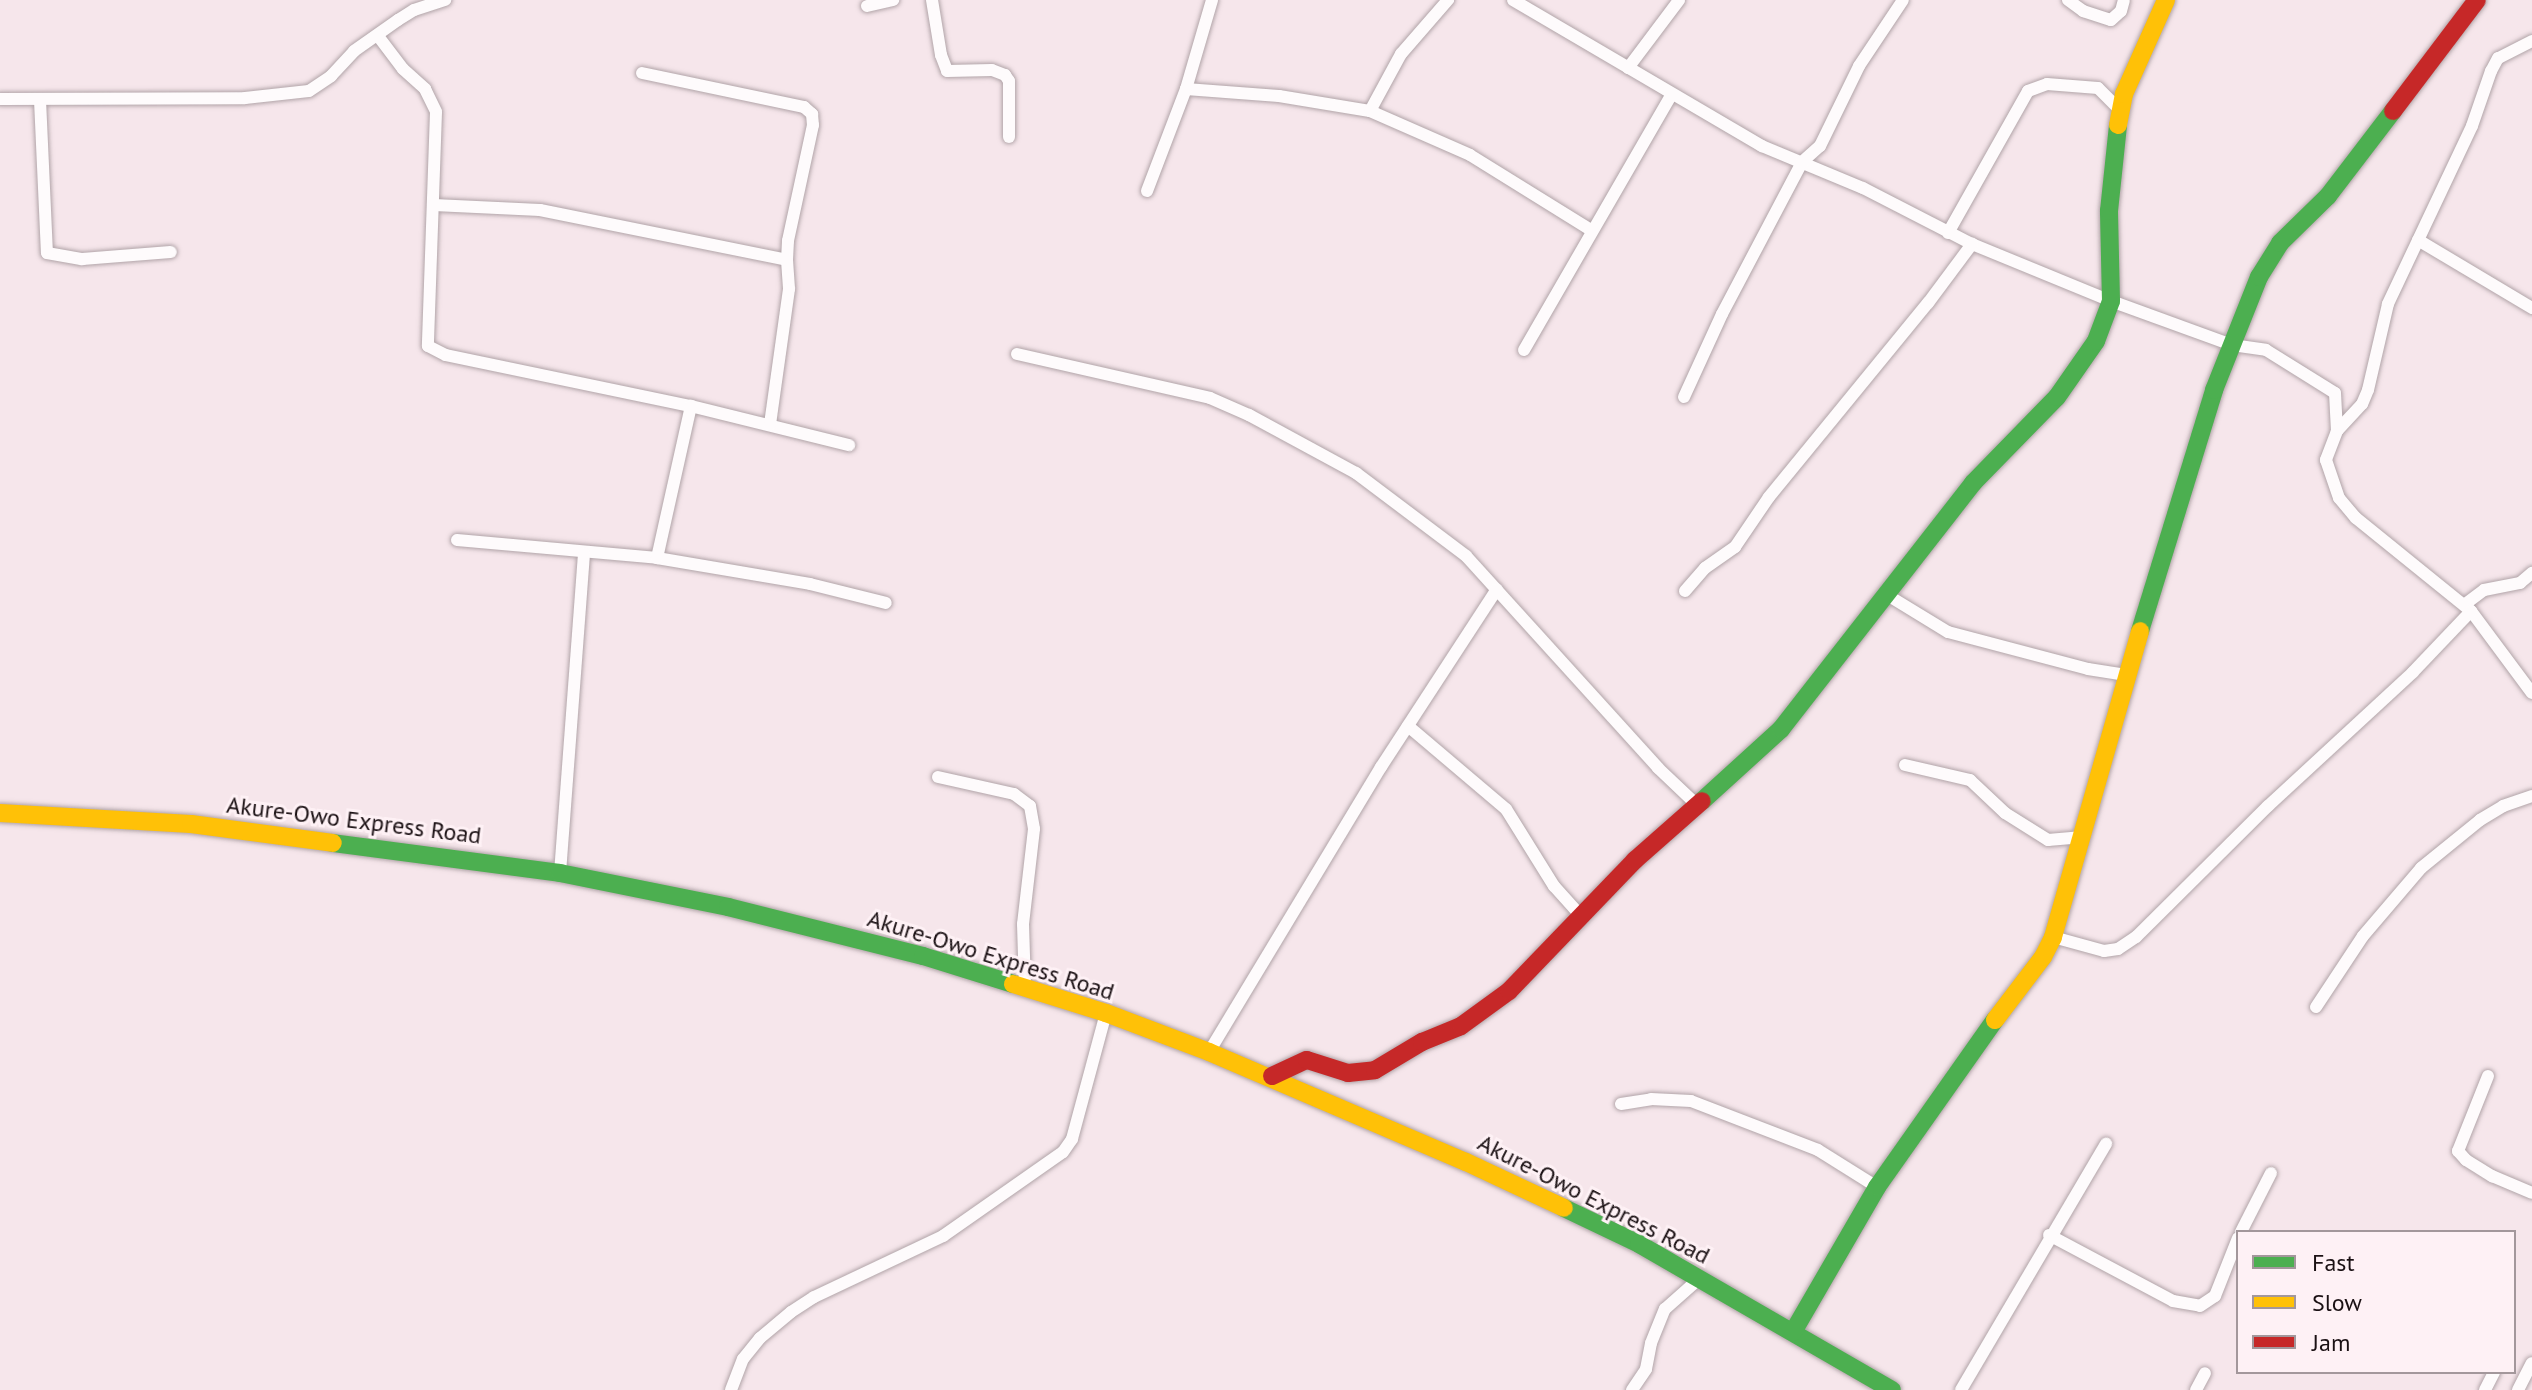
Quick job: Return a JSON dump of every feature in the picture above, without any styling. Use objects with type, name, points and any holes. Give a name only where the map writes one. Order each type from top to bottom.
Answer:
[{"type":"main road","points":[[1272,1076],[1300,1061],[1348,1073],[1375,1070],[1422,1042],[1461,1026],[1509,991],[1581,916],[1781,729],[1884,593],[1973,483],[2075,374],[2096,341],[2111,301],[2110,181],[2120,110],[2166,0]]},
{"type":"main road","points":[[1793,1332],[1877,1187],[1946,1085],[2043,957],[2053,937],[2125,675],[2168,549],[2214,390],[2259,277],[2280,243],[2328,196],[2477,0]]},
{"type":"main road","name":"Akure-Owo Express Road","points":[[0,813],[191,824],[560,873],[728,907],[923,956],[1106,1013],[1272,1076],[1639,1244],[1892,1390]]},
{"type":"street","points":[[0,99],[284,96],[309,91],[331,76],[354,51],[414,10],[445,0]]},
{"type":"street","points":[[867,6],[893,0]]},
{"type":"street","points":[[932,0],[947,71],[992,70],[1005,75],[1009,81],[1009,137]]},
{"type":"street","points":[[1147,191],[1186,89],[1212,0]]},
{"type":"street","points":[[1370,111],[1401,54],[1448,0]]},
{"type":"street","points":[[1513,0],[1762,146],[1902,206],[1972,244],[2111,301],[2232,345],[2266,350],[2330,387],[2338,402],[2337,431],[2326,460],[2339,498],[2356,518],[2467,608],[2532,693]]},
{"type":"street","points":[[1628,68],[1679,0]]},
{"type":"street","points":[[1684,397],[1722,314],[1802,162],[1820,146],[1859,66],[1903,0]]},
{"type":"street","points":[[2068,0],[2083,11],[2111,20],[2117,17],[2124,0]]},
{"type":"street","points":[[378,36],[432,99],[436,124],[434,205],[426,339],[433,350],[591,388],[691,406],[849,445]]},
{"type":"street","points":[[2337,431],[2362,404],[2388,304],[2472,126],[2498,58],[2532,41]]},
{"type":"street","points":[[642,73],[804,107],[812,114],[813,125],[788,241],[789,289],[770,425]]},
{"type":"street","points":[[1948,233],[2028,91],[2047,84],[2098,88],[2120,110]]},
{"type":"street","points":[[1186,89],[1279,96],[1370,111],[1470,155],[1591,230]]},
{"type":"street","points":[[1524,350],[1671,95]]},
{"type":"street","points":[[40,100],[47,253],[82,259],[171,252]]},
{"type":"street","points":[[434,205],[540,210],[787,260]]},
{"type":"street","points":[[2418,240],[2532,308]]},
{"type":"street","points":[[1685,591],[1705,568],[1735,547],[1769,497],[1928,303],[1972,244]]},
{"type":"street","points":[[1017,354],[1160,384],[1210,398],[1249,415],[1356,473],[1466,556],[1658,768],[1697,805]]},
{"type":"street","points":[[657,558],[691,406]]},
{"type":"street","points":[[457,540],[584,554],[657,558],[810,584],[886,603]]},
{"type":"street","points":[[560,873],[584,554]]},
{"type":"street","points":[[2053,937],[2104,951],[2118,949],[2136,937],[2268,806],[2413,672],[2484,590],[2520,583],[2532,573]]},
{"type":"street","points":[[1209,1052],[1408,726],[1497,589]]},
{"type":"street","points":[[1884,593],[1948,632],[2088,669],[2125,675]]},
{"type":"street","points":[[1408,726],[1506,809],[1554,886],[1581,916]]},
{"type":"street","points":[[1905,765],[1970,780],[2005,813],[2048,840],[2080,837]]},
{"type":"street","points":[[938,777],[1014,794],[1030,806],[1034,829],[1023,924],[1025,988]]},
{"type":"street","points":[[2316,1007],[2372,925],[2421,868],[2480,820],[2503,806],[2532,796]]},
{"type":"street","points":[[731,1390],[743,1359],[760,1338],[791,1312],[943,1236],[1063,1152],[1072,1139],[1106,1013]]},
{"type":"street","points":[[2488,1076],[2458,1151],[2466,1160],[2492,1176],[2532,1193]]},
{"type":"street","points":[[1621,1104],[1651,1099],[1691,1101],[1818,1150],[1877,1187]]},
{"type":"street","points":[[1961,1390],[2049,1235],[2106,1144]]},
{"type":"street","points":[[2242,1230],[2271,1173]]},
{"type":"street","points":[[2049,1235],[2173,1301],[2200,1306],[2215,1296],[2236,1243]]},
{"type":"street","points":[[1632,1390],[1646,1369],[1651,1343],[1665,1309],[1700,1278]]},
{"type":"street","points":[[2518,1390],[2532,1363]]},
{"type":"street","points":[[2196,1390],[2205,1373]]},
{"type":"traffic: fast","points":[[2140,631],[2214,390],[2259,277],[2280,243],[2328,196],[2393,111]]},
{"type":"traffic: fast","points":[[1702,801],[1781,729],[1973,483],[2057,397],[2096,341],[2111,301],[2109,211],[2118,125]]},
{"type":"traffic: fast","points":[[333,843],[560,873],[728,907],[923,956],[1013,984]]},
{"type":"traffic: fast","points":[[1793,1332],[1877,1187],[1995,1020]]},
{"type":"traffic: fast","points":[[1564,1208],[1639,1244],[1892,1390]]},
{"type":"traffic: slow","points":[[2118,125],[2124,94],[2166,0]]},
{"type":"traffic: slow","points":[[1995,1020],[2043,957],[2053,937],[2140,631]]},
{"type":"traffic: slow","points":[[0,813],[191,824],[333,843]]},
{"type":"traffic: slow","points":[[1013,984],[1106,1013],[1209,1052],[1466,1162],[1564,1208]]},
{"type":"traffic: jam","points":[[2393,111],[2477,0]]},
{"type":"traffic: jam","points":[[1272,1076],[1307,1060],[1348,1073],[1375,1070],[1422,1042],[1461,1026],[1509,991],[1635,860],[1702,801]]}]
